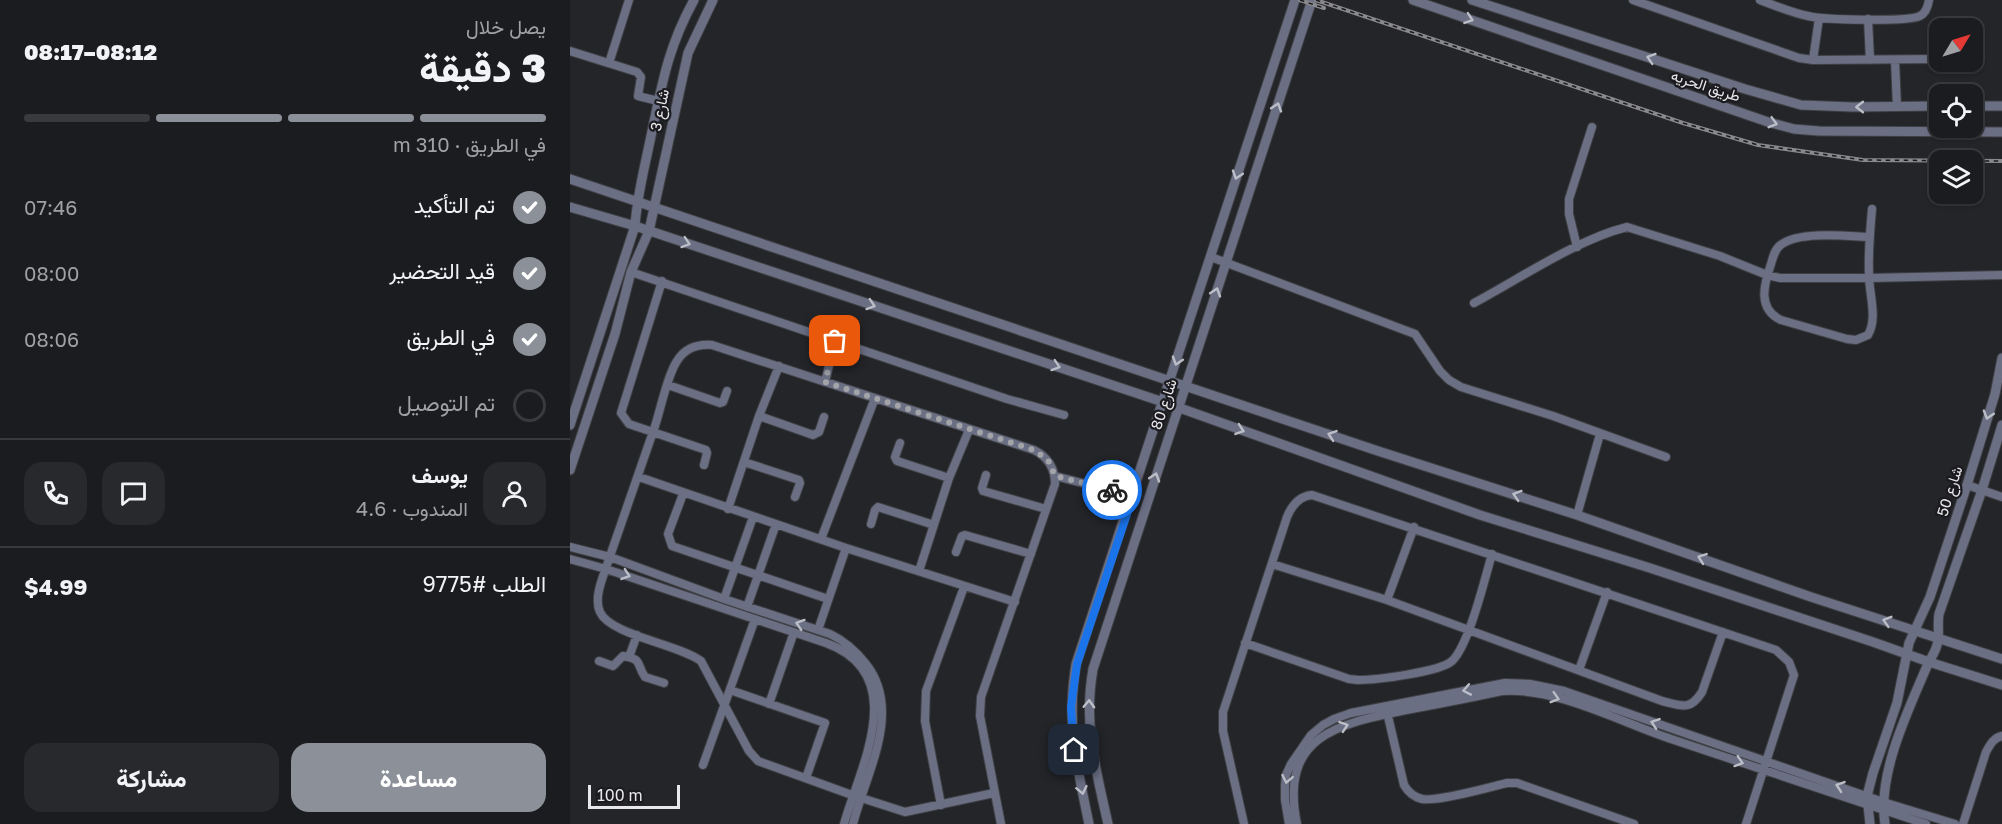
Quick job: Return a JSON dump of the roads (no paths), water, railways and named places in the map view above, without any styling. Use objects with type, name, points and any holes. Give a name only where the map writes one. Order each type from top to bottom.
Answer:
[{"type":"street","points":[[609,63],[629,0]]},
{"type":"street","name":"شارع 3","points":[[570,425],[635,226],[637,201],[662,81],[676,36],[694,0]]},
{"type":"street","name":"شارع 3","points":[[570,470],[615,334],[632,273],[650,231],[680,84],[694,38],[713,0]]},
{"type":"street","name":"شارع 80","points":[[1089,824],[1074,750],[1071,707],[1077,664],[1295,0]]},
{"type":"street","name":"شارع 80","points":[[1108,824],[1091,748],[1088,708],[1093,669],[1312,0]]},
{"type":"street","name":"طريق الحريه","points":[[1413,0],[1678,92],[1794,129],[2002,132]]},
{"type":"street","name":"طريق الحريه","points":[[1472,0],[1801,105],[1929,106]]},
{"type":"street","points":[[1633,0],[1799,58],[1813,60],[1929,59]]},
{"type":"street","points":[[1760,0],[1804,16],[1868,19],[1912,18],[1922,15],[1929,0]]},
{"type":"street","points":[[1813,60],[1819,18]]},
{"type":"street","points":[[1868,19],[1870,60]]},
{"type":"street","points":[[570,51],[639,74],[638,96],[658,101]]},
{"type":"street","points":[[1895,60],[1897,107]]},
{"type":"street","points":[[662,81],[680,84]]},
{"type":"street","points":[[1983,106],[2002,106]]},
{"type":"street","points":[[1577,247],[1569,214],[1569,199],[1592,128]]},
{"type":"street","points":[[570,180],[2002,659]]},
{"type":"street","points":[[1227,205],[1242,211]]},
{"type":"street","points":[[570,207],[635,226],[1163,402],[1480,515],[1661,572],[2002,685]]},
{"type":"street","points":[[1869,237],[1831,235],[1789,241],[1777,248],[1764,288],[1764,303],[1772,315],[1781,320],[1847,339],[1856,340],[1868,335],[1873,322],[1869,278],[1872,209]]},
{"type":"street","points":[[1474,303],[1577,247],[1613,230],[1627,227],[1645,231],[1780,278],[2002,275]]},
{"type":"street","points":[[1211,256],[1414,334],[1440,371],[1461,387],[1666,457]]},
{"type":"street","points":[[632,273],[1064,415]]},
{"type":"street","points":[[662,281],[621,408],[622,417],[629,424],[706,450],[704,465]]},
{"type":"street","points":[[825,382],[835,341]]},
{"type":"street","points":[[994,793],[905,812],[758,761],[749,751],[701,662],[687,653],[609,623],[600,612],[598,597],[606,568],[639,477],[677,359],[687,350],[699,345],[712,345],[1042,454],[1048,460],[1055,476],[1055,484],[984,688],[980,706],[1001,824]]},
{"type":"street","name":"شارع 50","points":[[1867,801],[1873,773],[1897,703],[1914,629],[1930,597],[1967,485],[1995,393],[2002,358]]},
{"type":"street","points":[[728,509],[759,416],[779,366]]},
{"type":"street","points":[[668,385],[720,404],[727,391]]},
{"type":"street","points":[[821,539],[874,398]]},
{"type":"street","points":[[759,416],[813,435],[819,432],[824,417]]},
{"type":"street","name":"شارع 50","points":[[1939,639],[1936,626],[1939,614],[2002,425]]},
{"type":"street","points":[[919,571],[949,478],[969,430]]},
{"type":"street","points":[[1577,515],[1600,434]]},
{"type":"street","points":[[900,443],[895,457],[897,461],[949,478]]},
{"type":"street","points":[[744,462],[799,480],[795,496]]},
{"type":"street","points":[[986,475],[983,491],[1046,509]]},
{"type":"street","points":[[1055,476],[1133,496]]},
{"type":"street","points":[[639,477],[728,509],[1015,602]]},
{"type":"street","points":[[1967,485],[2002,497]]},
{"type":"street","points":[[683,494],[669,530],[669,543],[675,549],[828,599]]},
{"type":"street","points":[[1244,824],[1222,721],[1225,702],[1292,506],[1306,495],[1414,527],[1776,650],[1789,662],[1794,675],[1746,824]]},
{"type":"street","points":[[871,524],[878,507],[934,525]]},
{"type":"street","points":[[724,599],[753,517]]},
{"type":"street","points":[[747,607],[776,524]]},
{"type":"street","points":[[1387,600],[1414,527]]},
{"type":"street","points":[[956,552],[962,536],[965,535],[1031,554]]},
{"type":"street","points":[[570,547],[610,556],[724,599],[818,630],[843,640],[858,653],[878,684],[883,700],[880,736],[844,824]]},
{"type":"street","points":[[818,630],[846,548]]},
{"type":"street","points":[[1245,643],[1349,679],[1367,680],[1443,666],[1456,657],[1469,631],[1492,554]]},
{"type":"street","points":[[570,558],[606,568],[836,647],[855,661],[868,680],[875,702],[875,722],[856,796],[853,824]]},
{"type":"street","points":[[1272,564],[1387,600],[1681,706],[1690,706],[1702,692],[1723,632]]},
{"type":"street","points":[[941,805],[925,721],[926,691],[964,587]]},
{"type":"street","points":[[1579,670],[1607,592]]},
{"type":"street","points":[[703,765],[755,619]]},
{"type":"street","points":[[1087,629],[1103,635]]},
{"type":"street","points":[[770,704],[794,632]]},
{"type":"street","points":[[629,657],[637,635]]},
{"type":"street","points":[[1885,824],[1883,806],[1886,784],[1898,743],[1939,639]]},
{"type":"street","points":[[599,661],[613,666],[623,656],[629,657],[639,661],[645,676],[664,683]]},
{"type":"street","points":[[1298,824],[1294,802],[1296,774],[1300,762],[1320,738],[1340,726],[1387,710],[1505,683],[1530,684],[1564,691],[1767,761],[1867,801]]},
{"type":"street","points":[[730,690],[825,723],[806,778]]},
{"type":"street","points":[[1289,824],[1285,800],[1286,775],[1302,746],[1323,725],[1342,716],[1502,691],[1529,691],[1764,770],[1883,806],[1955,824]]},
{"type":"street","points":[[1387,710],[1404,785],[1416,797],[1433,800],[1507,783],[1517,783],[1634,824]]},
{"type":"street","points":[[1963,824],[1986,752],[1991,743],[2002,736]]},
{"type":"street","points":[[1867,801],[1870,824]]},
{"type":"street","points":[[1883,806],[1926,824]]},
{"type":"railway","points":[[1300,0],[1324,8]]},
{"type":"railway","points":[[1316,0],[1683,123],[1758,145],[1863,160],[2002,161]]}]
